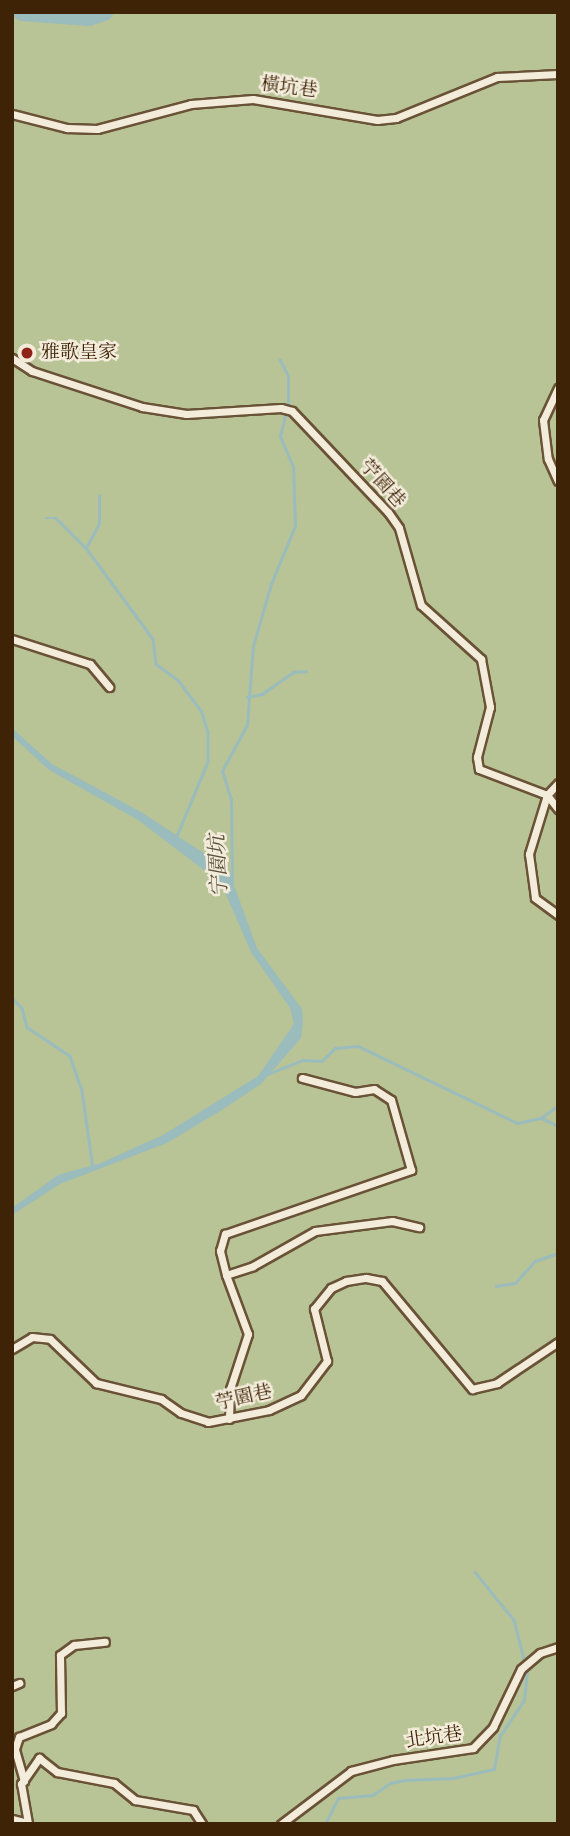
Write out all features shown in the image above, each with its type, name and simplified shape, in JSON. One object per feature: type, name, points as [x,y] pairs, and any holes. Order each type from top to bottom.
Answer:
[{"type":"street","name":"橫坑巷","points":[[12,114],[67,128],[97,129],[191,104],[253,99],[377,120],[396,118],[497,77],[558,74]]},
{"type":"street","name":"苧園巷","points":[[12,358],[32,371],[142,407],[186,414],[281,408],[292,411],[388,512],[399,528],[421,605],[481,659],[490,707],[477,757],[480,769],[547,795]]},
{"type":"street","points":[[558,388],[543,420],[548,459],[558,481]]},
{"type":"street","points":[[12,639],[90,664],[109,687]]},
{"type":"street","points":[[558,783],[547,795],[528,854],[535,898],[558,915]]},
{"type":"street","points":[[547,795],[558,808]]},
{"type":"street","points":[[229,1419],[230,1389],[248,1334],[220,1251],[225,1234],[411,1170],[391,1100],[373,1089],[355,1092],[302,1078]]},
{"type":"street","points":[[226,1275],[253,1266],[315,1231],[392,1221],[418,1227]]},
{"type":"street","name":"苧園巷","points":[[12,1349],[32,1337],[50,1339],[96,1383],[161,1399],[192,1419],[208,1422],[288,1404],[313,1382],[327,1360],[314,1309],[331,1288],[346,1282],[366,1278],[382,1281],[472,1389],[497,1383],[558,1342]]},
{"type":"street","points":[[12,1819],[28,1823],[24,1781],[15,1749],[19,1737],[51,1724],[61,1713],[60,1655],[74,1645],[105,1642]]},
{"type":"street","name":"北坑巷","points":[[281,1824],[351,1771],[393,1760],[473,1748],[493,1727],[521,1669],[540,1653],[558,1647]]},
{"type":"street","points":[[24,1781],[39,1758],[57,1772],[114,1783],[135,1800],[193,1810],[202,1824]]},
{"type":"green space","points":[[12,12],[558,12],[558,1824],[12,1824]]},
{"type":"water","points":[[12,728],[52,764],[141,812],[228,869],[257,948],[302,1009],[303,1022],[301,1038],[261,1084],[225,1108],[167,1143],[60,1184],[12,1215],[12,1208],[58,1175],[101,1163],[163,1135],[258,1076],[294,1024],[290,1008],[251,952],[221,883],[138,820],[49,770],[12,736]]},
{"type":"waterway","points":[[22,12],[89,17],[104,12]]},
{"type":"waterway","name":"宁園坑","points":[[232,884],[231,800],[222,771],[247,725],[253,646],[271,584],[295,526],[293,467],[280,436],[288,404],[288,376],[280,360]]},
{"type":"waterway","points":[[86,548],[99,524],[99,496]]},
{"type":"waterway","points":[[46,518],[56,518],[86,548],[153,639],[156,664],[178,680],[201,710],[208,732],[208,762],[177,836]]},
{"type":"waterway","points":[[247,697],[262,694],[294,672],[306,671]]},
{"type":"waterway","points":[[12,998],[22,1008],[27,1027],[70,1056],[82,1091],[93,1168]]},
{"type":"waterway","points":[[268,1074],[303,1060],[322,1061],[335,1048],[358,1046],[517,1123],[541,1118],[558,1126]]},
{"type":"waterway","points":[[541,1118],[558,1105]]},
{"type":"waterway","points":[[496,1286],[515,1283],[535,1261],[558,1253]]},
{"type":"waterway","points":[[475,1572],[514,1620],[524,1659]]},
{"type":"waterway","points":[[325,1824],[338,1798],[373,1795],[390,1783],[405,1780],[453,1778],[494,1769],[500,1736],[524,1700],[527,1673]]},
{"type":"place","name":"雅歌皇家","points":[[27,353]]}]
